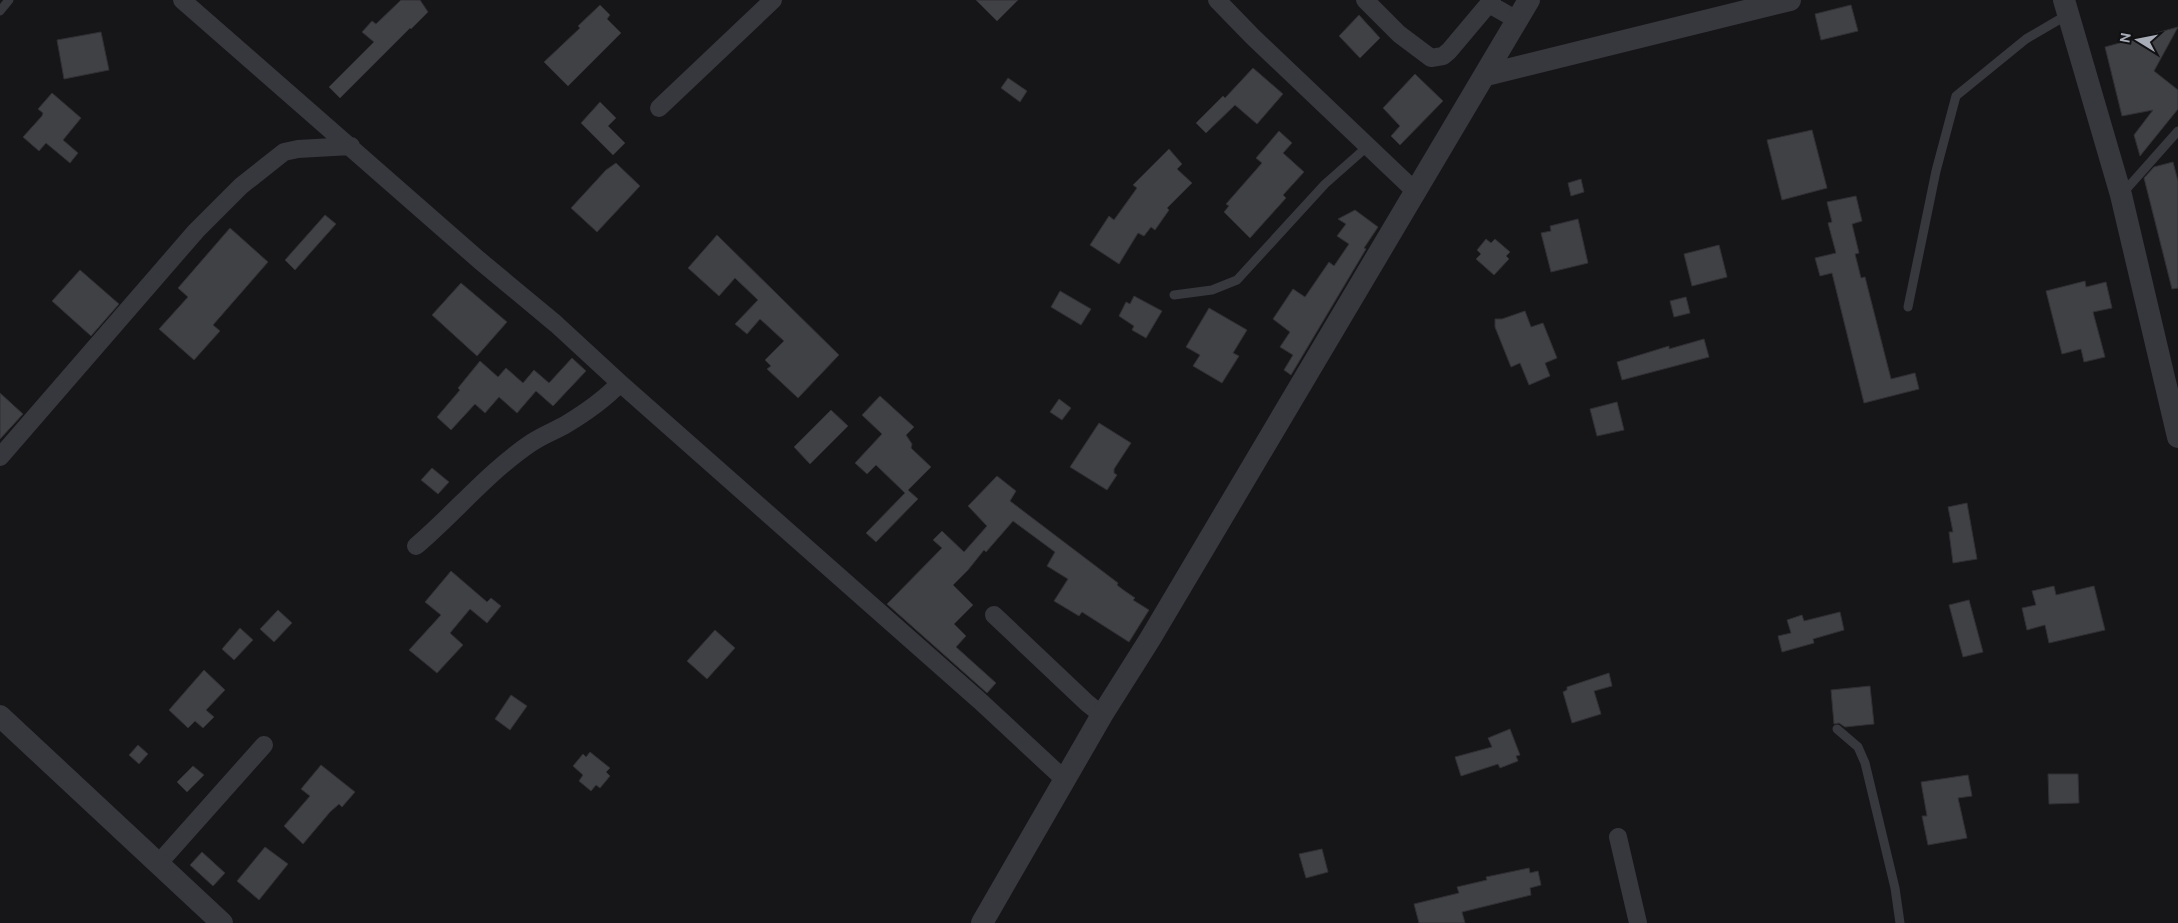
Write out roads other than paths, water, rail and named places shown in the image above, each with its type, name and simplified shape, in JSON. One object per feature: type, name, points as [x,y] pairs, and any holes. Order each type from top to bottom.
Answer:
[{"type":"street","points":[[659,108],[773,0]]},
{"type":"street","points":[[1218,0],[1254,37],[1416,192]]},
{"type":"street","points":[[1365,0],[1399,34],[1431,58],[1443,56],[1449,51],[1491,2],[1517,20]]},
{"type":"street","points":[[982,923],[1102,715],[1155,631],[1529,0]]},
{"type":"street","points":[[1486,75],[1790,0]]},
{"type":"street","points":[[190,2],[479,260],[556,324],[620,383],[980,701],[1065,780]]},
{"type":"street","points":[[2066,7],[2121,195],[2178,437]]},
{"type":"street","points":[[0,457],[196,231],[241,186],[284,152],[298,149],[351,146]]},
{"type":"street","points":[[416,546],[463,500],[508,461],[532,442],[565,425],[607,397],[620,383]]},
{"type":"street","points":[[994,615],[1086,703],[1102,715]]},
{"type":"street","points":[[0,716],[222,923]]},
{"type":"street","points":[[158,864],[264,745]]},
{"type":"street","points":[[1618,837],[1638,923]]},
{"type":"lane","points":[[0,11],[10,0]]},
{"type":"lane","points":[[1908,307],[1936,171],[1956,96],[2066,7]]},
{"type":"lane","points":[[2121,195],[2178,130]]},
{"type":"lane","points":[[1174,295],[1212,290],[1237,280],[1325,184],[1368,146]]},
{"type":"lane","points":[[1836,729],[1858,747],[1865,763],[1894,888],[1900,923]]}]
